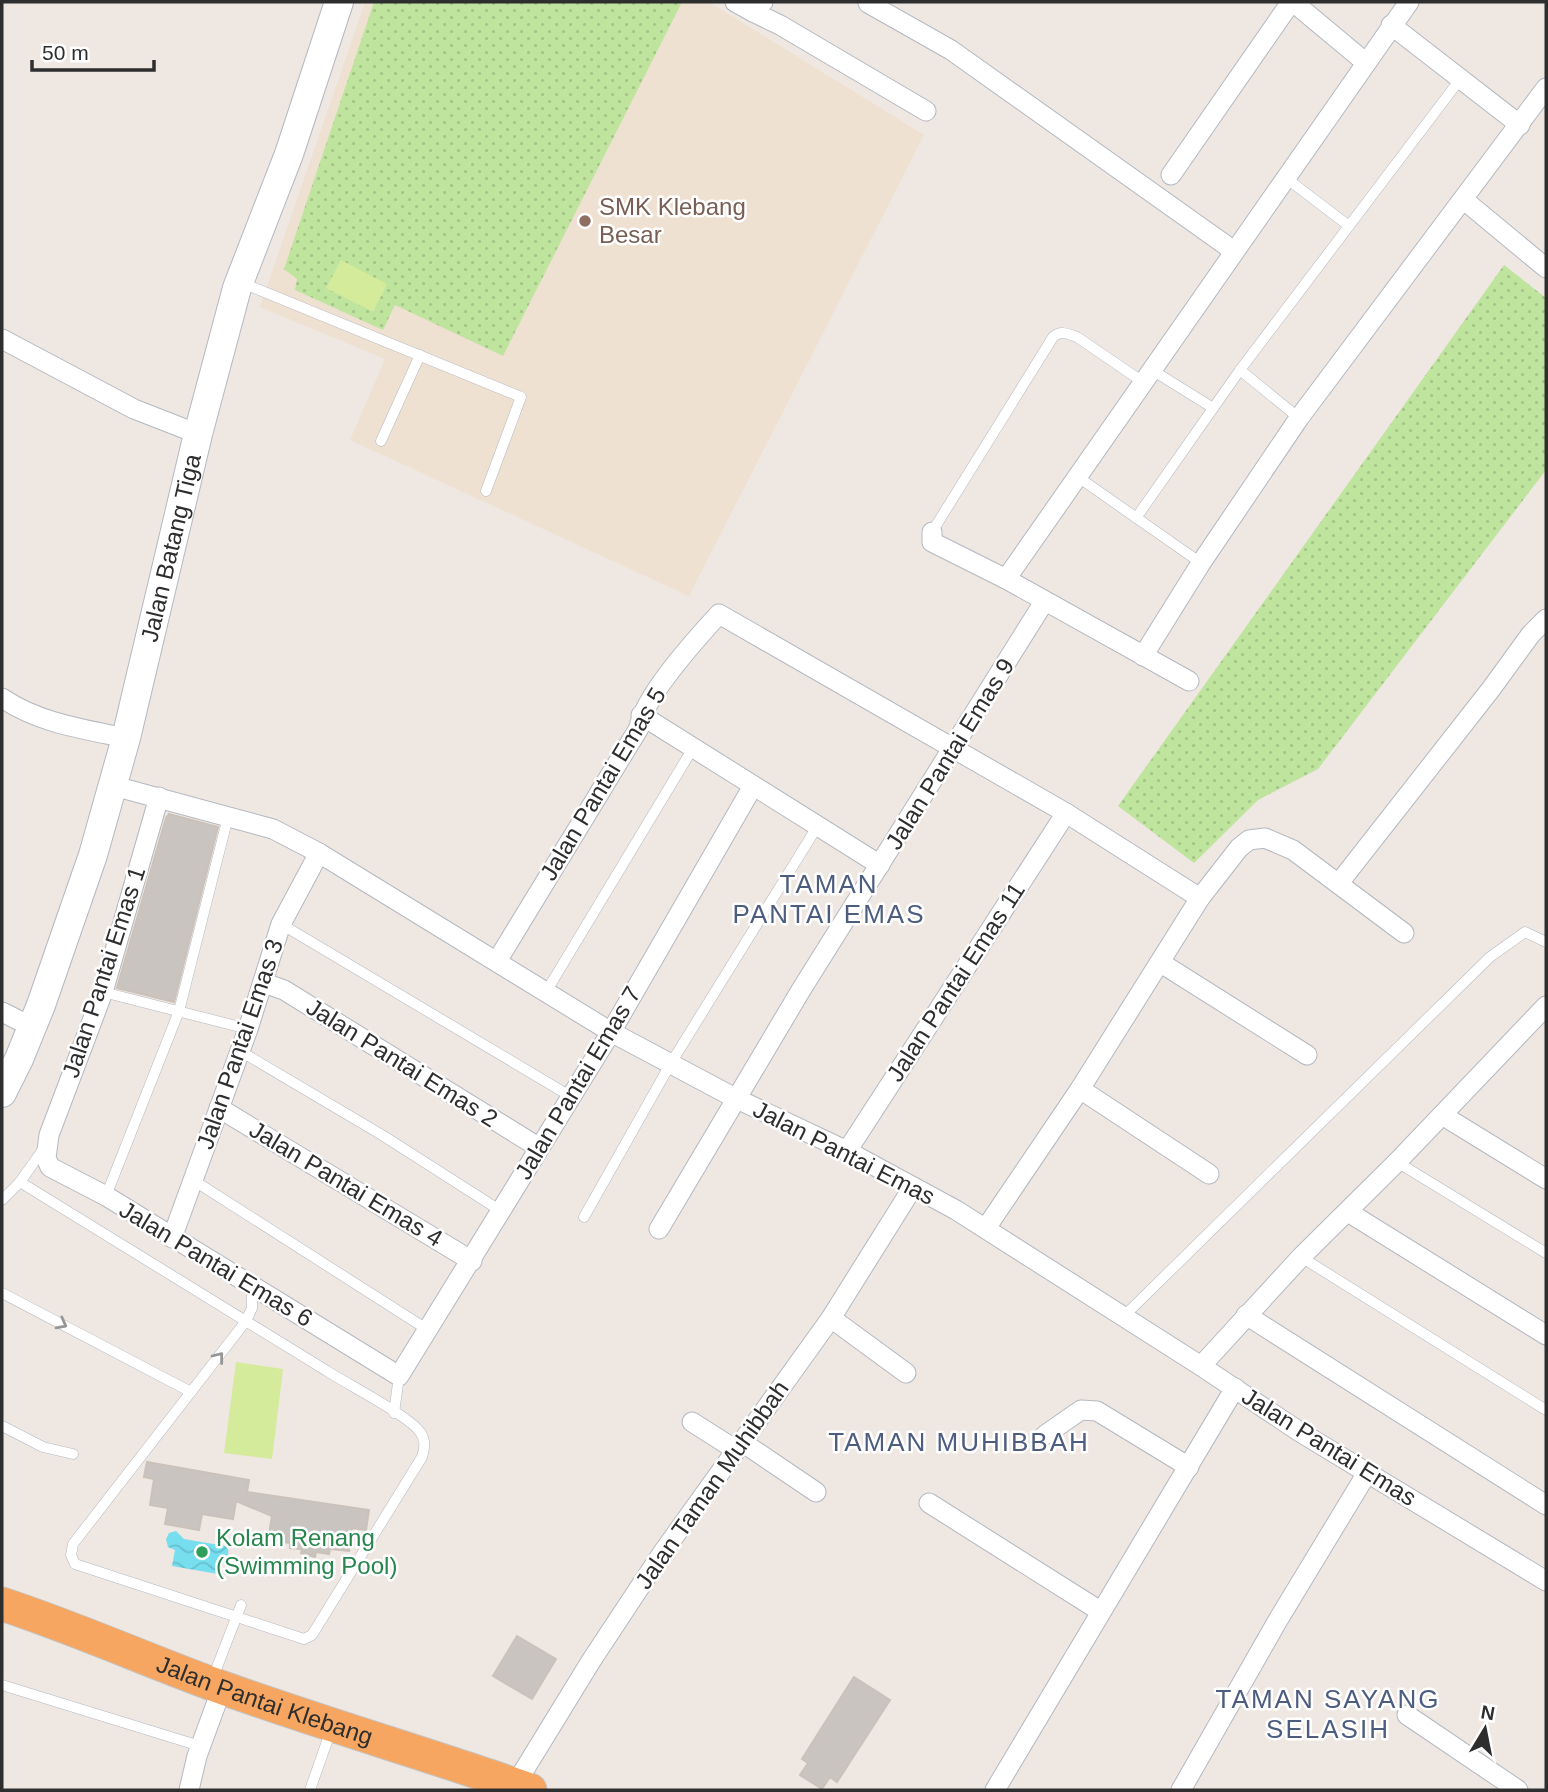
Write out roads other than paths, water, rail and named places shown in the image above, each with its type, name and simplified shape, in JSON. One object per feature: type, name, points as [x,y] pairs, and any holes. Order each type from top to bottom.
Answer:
[{"type":"highway","name":"Jalan Pantai Klebang","points":[[2,1604],[62,1624],[216,1685],[522,1788]]},
{"type":"main road","name":"Jalan Batang Tiga","points":[[2,1091],[32,1027],[68,928],[114,786],[198,434],[239,282],[289,155],[339,2]]},
{"type":"street","points":[[735,2],[758,7],[780,25],[926,111]]},
{"type":"street","points":[[868,2],[951,50],[1234,251]]},
{"type":"street","points":[[1171,175],[1292,2],[1366,62]]},
{"type":"street","points":[[1006,579],[1409,2]]},
{"type":"street","points":[[1391,25],[1520,125]]},
{"type":"street","points":[[1143,656],[1201,563],[1299,418],[1546,88]]},
{"type":"street","points":[[1464,200],[1546,268]]},
{"type":"street","points":[[2,339],[134,409],[198,434]]},
{"type":"street","points":[[932,532],[932,542],[1006,579],[1189,681]]},
{"type":"street","name":"Jalan Pantai Emas 9","points":[[659,1229],[735,1098],[1044,602]]},
{"type":"street","name":"Jalan Pantai Emas 5","points":[[497,961],[639,728],[641,715],[686,650],[719,614],[952,748]]},
{"type":"street","points":[[1339,883],[1531,634],[1546,619]]},
{"type":"street","points":[[2,698],[38,717],[126,738]]},
{"type":"street","points":[[641,715],[880,865]]},
{"type":"street","points":[[952,748],[1066,813],[1200,898]]},
{"type":"street","name":"Jalan Pantai Emas","points":[[114,786],[273,829],[318,853],[611,1032],[735,1098],[847,1151],[986,1228],[1300,1432],[1546,1581]]},
{"type":"street","name":"Jalan Pantai Emas 7","points":[[399,1376],[611,1032],[753,786]]},
{"type":"street","name":"Jalan Pantai Emas 1","points":[[47,1145],[103,992],[159,797]]},
{"type":"street","name":"Jalan Pantai Emas 11","points":[[847,1151],[1066,813]]},
{"type":"street","points":[[986,1228],[1080,1089],[1200,898],[1239,848],[1249,840],[1265,838],[1293,850],[1404,933]]},
{"type":"street","name":"Jalan Pantai Emas 3","points":[[172,1238],[264,983],[281,924],[318,853]]},
{"type":"street","points":[[1161,963],[1307,1055]]},
{"type":"street","name":"Jalan Pantai Emas 2","points":[[264,983],[296,997],[538,1147]]},
{"type":"street","points":[[1201,1366],[1301,1257],[1545,1010]]},
{"type":"street","points":[[2,1012],[32,1027]]},
{"type":"street","points":[[1080,1089],[1209,1174]]},
{"type":"street","name":"Jalan Pantai Emas 4","points":[[219,1108],[472,1261]]},
{"type":"street","points":[[1442,1115],[1546,1179]]},
{"type":"street","name":"Jalan Pantai Emas 6","points":[[47,1145],[46,1158],[50,1167],[106,1196],[399,1376]]},
{"type":"street","name":"Jalan Taman Muhibbah","points":[[522,1788],[635,1596],[831,1318],[913,1187]]},
{"type":"street","points":[[1348,1212],[1546,1335]]},
{"type":"street","points":[[1246,1315],[1546,1505]]},
{"type":"street","points":[[831,1318],[906,1373]]},
{"type":"street","points":[[995,1790],[1236,1388]]},
{"type":"street","points":[[1045,1436],[1081,1410],[1097,1410],[1189,1467]]},
{"type":"street","points":[[692,1422],[739,1446],[816,1493]]},
{"type":"street","points":[[1181,1790],[1278,1620],[1367,1473]]},
{"type":"street","points":[[929,1503],[1100,1611]]},
{"type":"street","points":[[190,1790],[216,1685]]},
{"type":"street","points":[[1407,1715],[1518,1790]]},
{"type":"lane","points":[[1136,517],[1240,370],[1461,78]]},
{"type":"lane","points":[[1286,177],[1349,226]]},
{"type":"lane","points":[[239,282],[521,397],[486,491]]},
{"type":"lane","points":[[932,532],[1057,333],[1077,337],[1147,376],[1213,408]]},
{"type":"lane","points":[[381,441],[420,355]]},
{"type":"lane","points":[[1240,370],[1299,418]]},
{"type":"lane","points":[[1078,477],[1201,563]]},
{"type":"lane","points":[[546,992],[693,748]]},
{"type":"lane","points":[[106,1196],[179,1011],[228,817]]},
{"type":"lane","points":[[584,1217],[671,1063],[817,827]]},
{"type":"lane","points":[[281,924],[570,1096]]},
{"type":"lane","points":[[1123,1317],[1490,957],[1525,932],[1546,943]]},
{"type":"lane","points":[[103,992],[248,1029]]},
{"type":"lane","points":[[240,1051],[382,1135],[501,1211]]},
{"type":"lane","points":[[2,1200],[20,1182],[47,1145]]},
{"type":"lane","points":[[1397,1162],[1546,1253]]},
{"type":"lane","points":[[193,1180],[428,1330]]},
{"type":"lane","points":[[20,1182],[247,1321],[420,1431],[425,1448],[422,1457],[312,1635],[304,1639],[75,1564],[71,1555],[73,1544],[247,1321],[252,1308],[252,1287]]},
{"type":"lane","points":[[1301,1257],[1546,1410]]},
{"type":"lane","points":[[2,1293],[191,1392]]},
{"type":"lane","points":[[394,1413],[399,1376]]},
{"type":"lane","points":[[2,1426],[43,1447],[73,1454]]},
{"type":"lane","points":[[216,1685],[242,1605]]},
{"type":"lane","points":[[2,1685],[199,1751]]},
{"type":"lane","points":[[310,1790],[332,1726]]},
{"type":"water","name":"Kolam Renang (Swimming Pool)","points":[[176,1531],[184,1539],[225,1546],[228,1549],[228,1556],[218,1574],[172,1566],[175,1550],[168,1547],[166,1539],[169,1533]]},
{"type":"place","name":"SMK Klebang Besar","points":[[585,221]]},
{"type":"place","name":"Kolam Renang (Swimming Pool)","points":[[202,1552]]},
{"type":"district","name":"TAMAN PANTAI EMAS","points":[[829,899]]},
{"type":"district","name":"TAMAN MUHIBBAH","points":[[959,1442]]},
{"type":"district","name":"TAMAN SAYANG SELASIH","points":[[1328,1714]]}]
